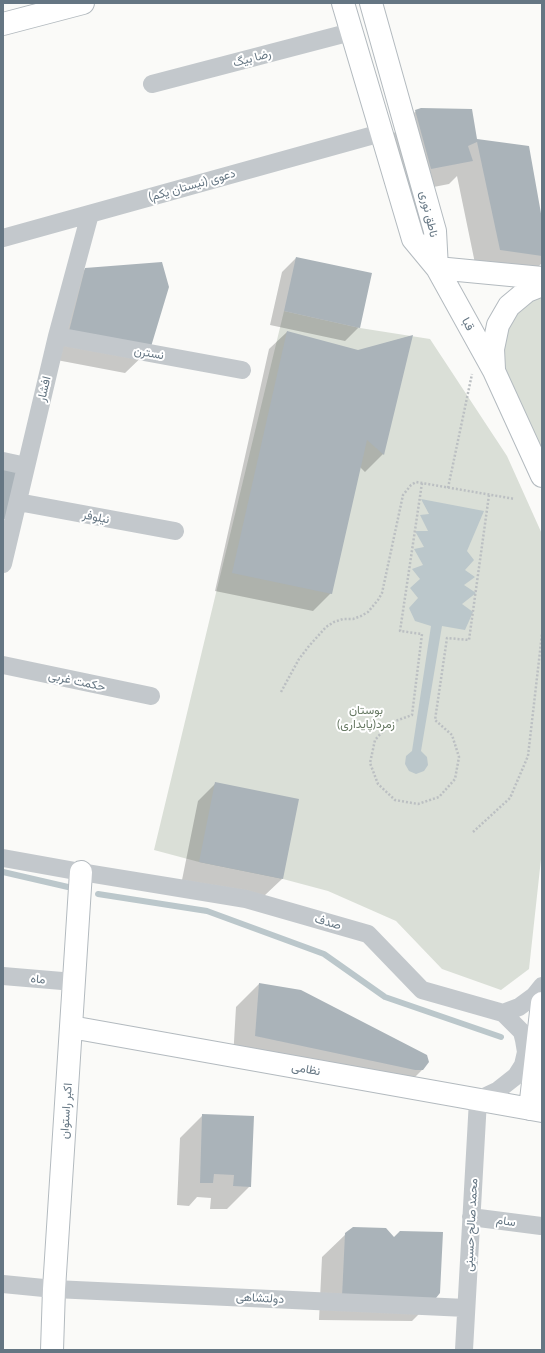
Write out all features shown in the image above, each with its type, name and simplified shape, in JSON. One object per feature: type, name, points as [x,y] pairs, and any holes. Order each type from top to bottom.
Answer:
[{"type":"street","points":[[3,24],[83,3]]},
{"type":"street","name":"ناطق نوری","points":[[343,3],[380,133],[413,239],[437,268]]},
{"type":"street","name":"ناطق نوری","points":[[371,3],[435,231],[437,268]]},
{"type":"street","name":"رضا بیگ","points":[[152,84],[351,32]]},
{"type":"street","name":"دعوی (نیستان یکم)","points":[[3,238],[380,133]]},
{"type":"street","name":"افشار","points":[[3,564],[57,336],[90,214]]},
{"type":"street","points":[[437,268],[542,278]]},
{"type":"street","name":"قبا","points":[[437,268],[494,371],[541,472]]},
{"type":"street","points":[[494,371],[493,349],[498,326],[509,306],[527,291],[542,285]]},
{"type":"street","name":"نسترن","points":[[57,336],[242,370]]},
{"type":"street","points":[[3,461],[26,466]]},
{"type":"street","name":"نیلوفر","points":[[18,502],[175,531]]},
{"type":"street","name":"حکمت غربی","points":[[3,665],[152,696]]},
{"type":"street","name":"صدف","points":[[3,858],[246,899],[368,934],[422,990],[503,1013]]},
{"type":"street","name":"اکبر راستوان","points":[[52,1350],[54,1289],[81,872]]},
{"type":"street","name":"ماه","points":[[3,976],[74,982]]},
{"type":"street","points":[[478,1100],[497,1091],[507,1084],[516,1076],[523,1065],[526,1052],[522,1032],[503,1013],[518,1007],[534,996],[542,986]]},
{"type":"street","points":[[536,1110],[542,1003]]},
{"type":"street","name":"نظامی","points":[[71,1027],[536,1110]]},
{"type":"street","name":"محمد صالح حسینی","points":[[464,1350],[478,1100]]},
{"type":"street","name":"سام","points":[[472,1217],[541,1226]]},
{"type":"street","name":"دولتشاهی","points":[[3,1284],[54,1289],[466,1308]]},
{"type":"path","points":[[448,488],[472,373]]},
{"type":"path","points":[[281,692],[299,659],[326,627],[343,619],[353,619],[361,616],[368,612],[378,600],[382,593],[403,495],[411,485],[416,482],[515,499]]},
{"type":"path","points":[[422,483],[400,631],[422,634],[412,715],[390,723],[375,740],[370,763],[378,784],[395,800],[418,804],[439,797],[455,779],[459,757],[452,735],[435,720],[447,638],[469,640],[489,495]]},
{"type":"path","points":[[474,832],[510,798],[528,756],[542,634]]},
{"type":"green space","points":[[542,294],[542,460],[501,373],[502,349],[511,315]]},
{"type":"green space","name":"بوستان زمرد(پایداری)","points":[[284,311],[360,328],[430,339],[507,456],[542,534],[542,850],[529,969],[501,990],[442,969],[396,921],[328,891],[283,879],[199,862],[154,850]]},
{"type":"shaded area","points":[[421,499],[484,511],[467,551],[474,560],[465,570],[475,577],[464,585],[476,593],[462,604],[473,612],[465,630],[442,626],[421,751],[427,757],[428,765],[424,771],[416,774],[409,771],[405,764],[406,756],[412,751],[431,626],[415,621],[409,608],[418,598],[410,588],[420,579],[412,569],[423,565],[414,549],[424,547],[415,531],[428,531],[420,515],[429,514]]},
{"type":"building","points":[[421,108],[472,109],[477,139],[529,146],[542,219],[542,256],[500,250],[477,142],[468,146],[473,161],[431,169],[415,110]]},
{"type":"building","points":[[296,257],[372,273],[360,328],[284,311]]},
{"type":"building","points":[[162,262],[169,287],[150,350],[68,335],[85,268]]},
{"type":"building","points":[[287,331],[358,350],[413,335],[384,455],[367,440],[332,594],[232,573]]},
{"type":"building","points":[[3,466],[19,470],[8,520],[3,519]]},
{"type":"building","points":[[215,782],[299,799],[283,879],[199,862]]},
{"type":"building","points":[[259,983],[301,990],[427,1055],[429,1062],[423,1070],[415,1070],[255,1036]]},
{"type":"building","points":[[202,1114],[254,1116],[251,1187],[233,1186],[234,1175],[214,1174],[213,1183],[200,1183]]},
{"type":"building","points":[[353,1227],[386,1228],[394,1237],[400,1231],[443,1232],[440,1293],[436,1298],[342,1297],[345,1233]]},
{"type":"waterway","points":[[3,872],[68,887]]},
{"type":"waterway","points":[[98,894],[207,911],[324,954],[385,997],[501,1037]]}]
